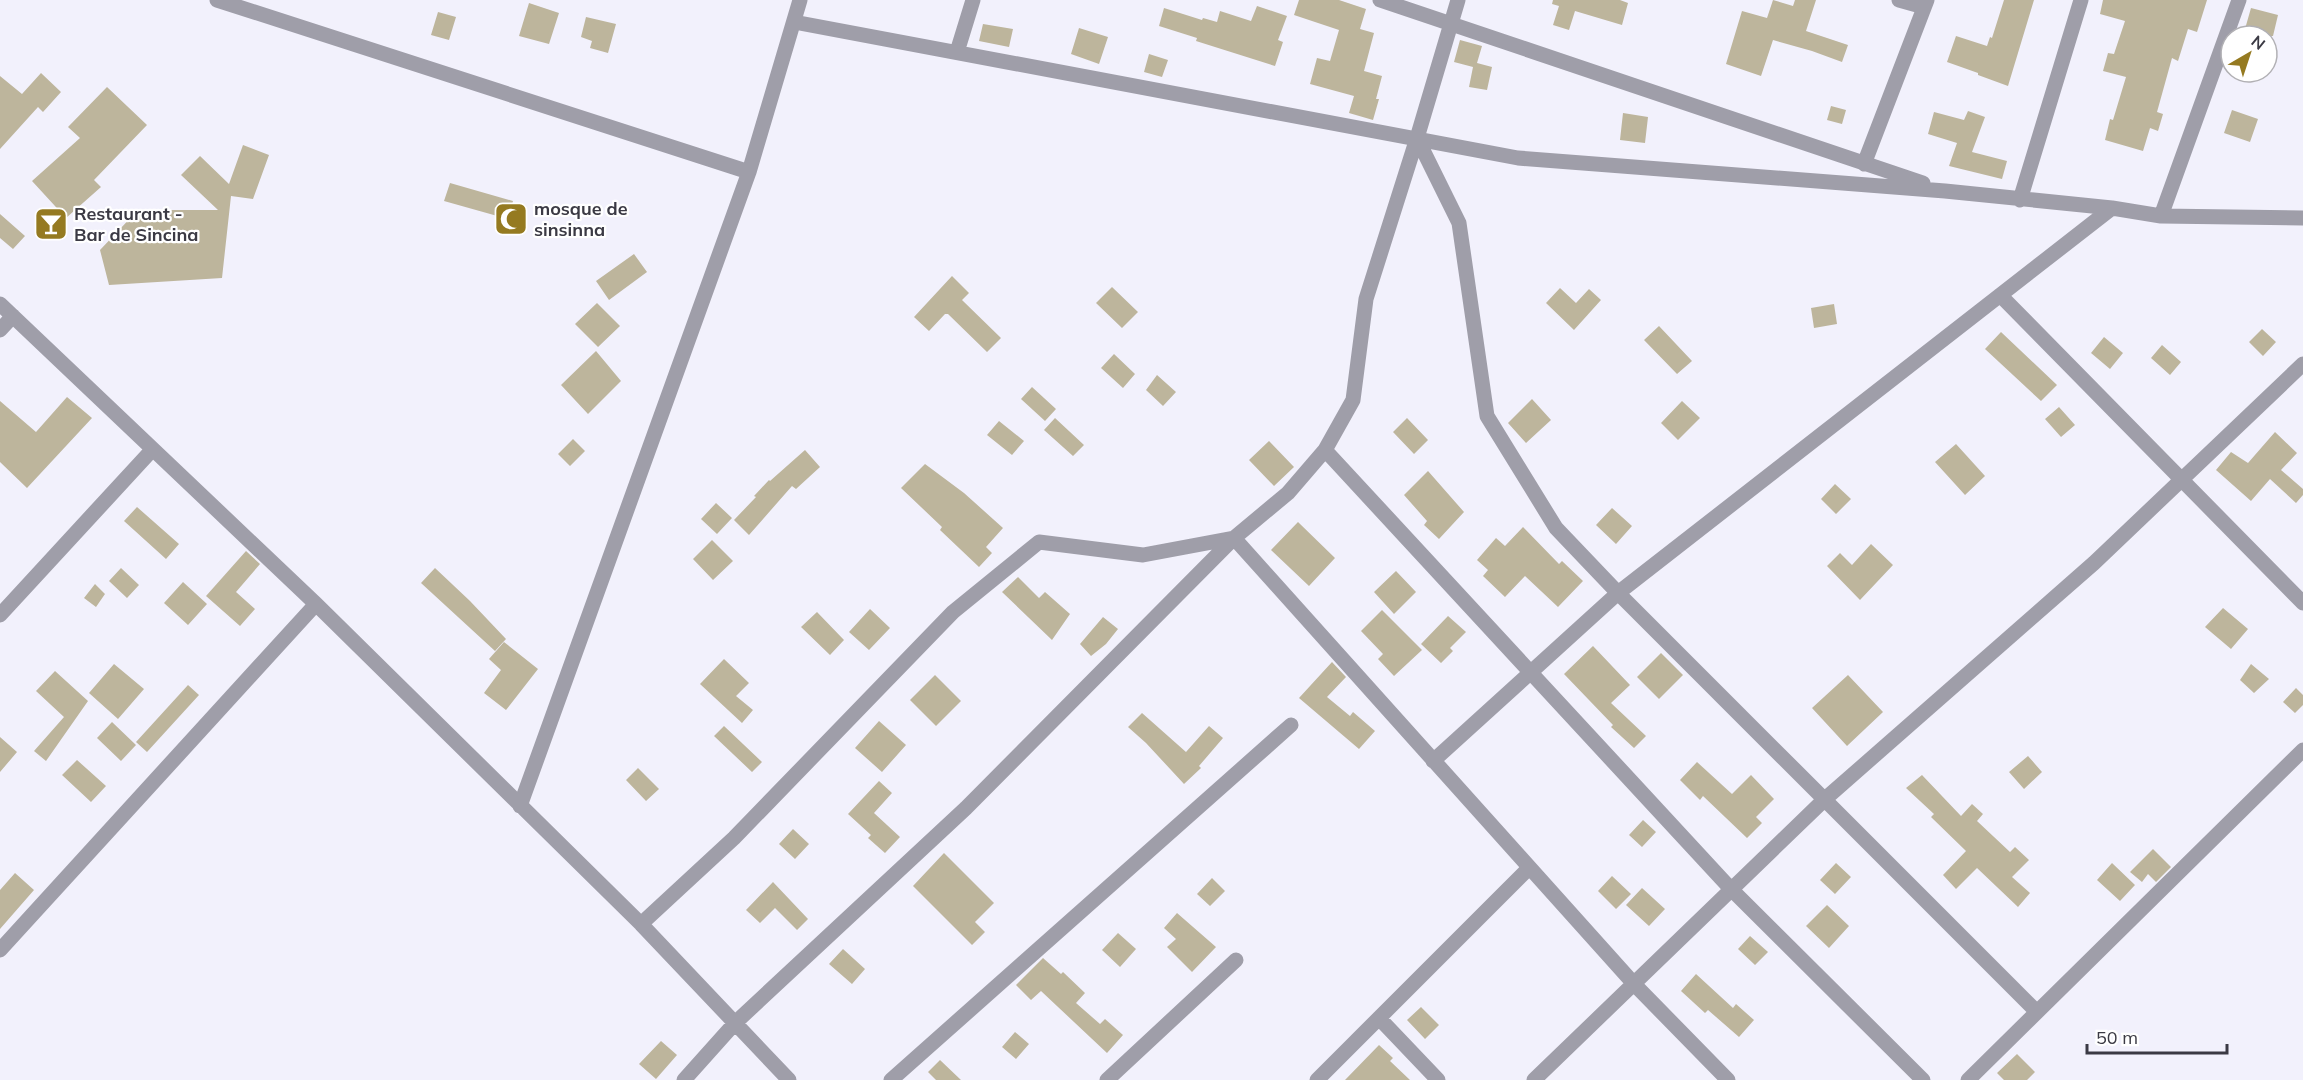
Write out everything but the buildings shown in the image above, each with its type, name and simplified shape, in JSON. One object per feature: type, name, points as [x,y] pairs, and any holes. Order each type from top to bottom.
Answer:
[{"type":"street","points":[[217,0],[749,172]]},
{"type":"street","points":[[520,806],[749,172],[800,0]]},
{"type":"street","points":[[957,52],[973,0]]},
{"type":"street","points":[[1380,0],[1945,191]]},
{"type":"street","points":[[684,1080],[735,1023],[966,808],[1234,538],[1288,494],[1325,450],[1353,400],[1366,299],[1458,0]]},
{"type":"street","points":[[1864,164],[1925,4],[1899,0]]},
{"type":"street","points":[[2020,200],[2081,0]]},
{"type":"street","points":[[2161,216],[2238,0]]},
{"type":"street","points":[[794,22],[1518,158],[1945,191],[2112,208],[2161,216],[2303,218]]},
{"type":"street","points":[[1417,138],[1459,223],[1487,417],[1556,528],[1618,593],[2037,1012]]},
{"type":"street","points":[[1433,760],[1618,593],[2112,208]]},
{"type":"street","points":[[2000,295],[2303,603]]},
{"type":"street","points":[[0,304],[316,604],[641,924],[789,1080]]},
{"type":"street","points":[[0,330],[13,316]]},
{"type":"street","points":[[1534,1080],[1635,985],[1730,888],[1825,799],[2085,571],[2303,364]]},
{"type":"street","points":[[0,615],[152,450]]},
{"type":"street","points":[[1325,450],[1730,888],[1923,1080]]},
{"type":"street","points":[[1234,538],[1635,985],[1728,1080]]},
{"type":"street","points":[[641,924],[734,838],[953,612],[1039,542],[1143,555],[1234,538]]},
{"type":"street","points":[[0,950],[316,604]]},
{"type":"street","points":[[891,1080],[1291,725]]},
{"type":"street","points":[[1968,1080],[2303,750]]},
{"type":"street","points":[[1317,1080],[1529,868]]},
{"type":"street","points":[[1107,1080],[1236,960]]},
{"type":"street","points":[[1379,1018],[1438,1080]]},
{"type":"place","name":"mosque de sinsinna","points":[[511,219]]},
{"type":"place","name":"Restaurant - Bar de Sincina","points":[[51,224]]}]
